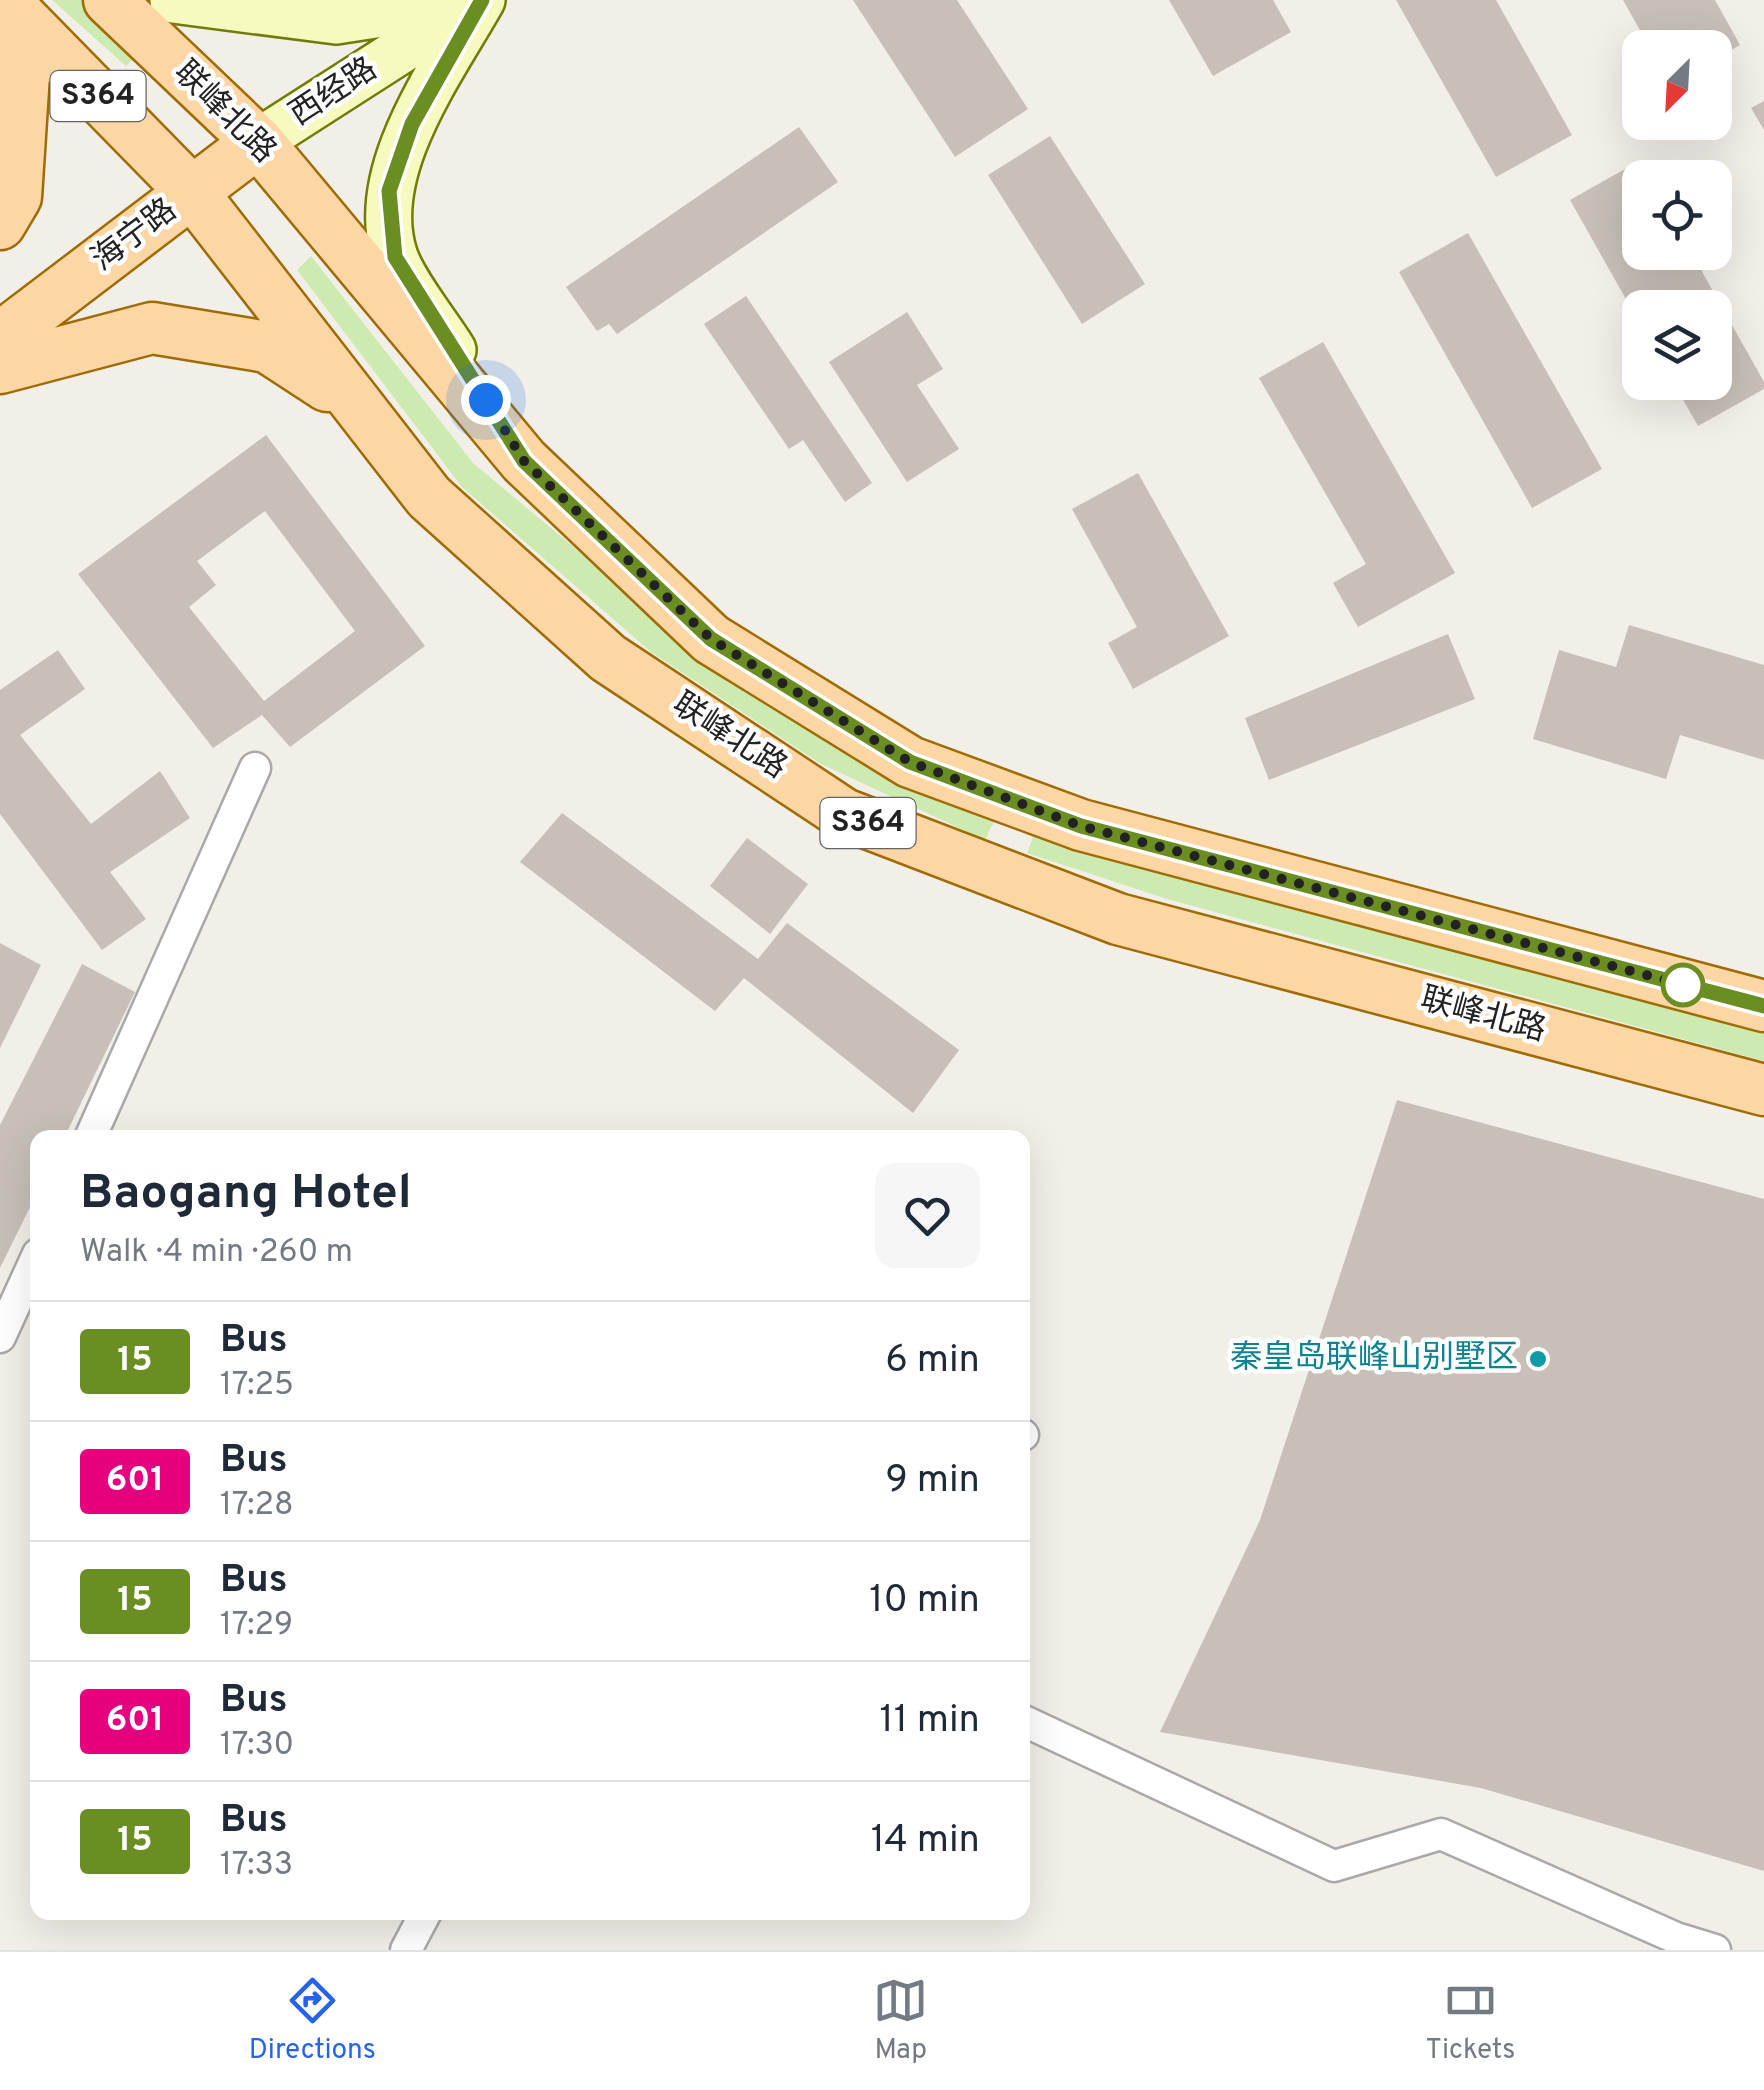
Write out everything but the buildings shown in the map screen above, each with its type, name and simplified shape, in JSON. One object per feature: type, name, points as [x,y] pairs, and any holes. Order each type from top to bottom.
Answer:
[{"type":"main road","name":"联峰北路","points":[[4,0],[192,192],[429,497],[608,658],[844,814],[1118,919],[1764,1090]]},
{"type":"main road","name":"联峰北路","points":[[109,0],[258,142],[524,461],[711,639],[910,762],[1081,826],[1764,1006]]},
{"type":"main road","points":[[173,0],[336,21],[472,0]]},
{"type":"main road","name":"西经路","points":[[192,192],[258,142],[481,0]]},
{"type":"main road","points":[[481,0],[406,140],[389,191],[395,257],[524,461]]},
{"type":"main road","points":[[0,31],[24,74],[16,197],[0,224]]},
{"type":"main road","name":"海宁路","points":[[0,294],[192,192]]},
{"type":"main road","name":"海宁路","points":[[0,338],[192,192]]},
{"type":"main road","points":[[0,368],[152,328],[268,347],[347,399],[429,497]]},
{"type":"street","points":[[94,1130],[255,768]]},
{"type":"street","points":[[0,1337],[30,1271]]},
{"type":"street","points":[[1030,1724],[1334,1866],[1441,1834],[1676,1938],[1715,1950]]},
{"type":"street","points":[[406,1950],[422,1920]]},
{"type":"green space","points":[[52,0],[82,0],[139,54],[126,66]]},
{"type":"green space","points":[[311,256],[473,463],[673,630],[998,813],[985,840],[821,764],[651,652],[462,487],[297,270]]},
{"type":"green space","points":[[1037,827],[1764,1026],[1764,1061],[1167,899],[1027,853]]},
{"type":"bus line","name":"15","points":[[482,0],[412,124],[389,191],[395,257],[524,461],[711,639],[910,762],[1081,826],[1764,1006]]},
{"type":"place","name":"秦皇岛联峰山别墅区","points":[[1538,1359]]},
{"type":"route","points":[[486,400],[524,461],[711,639],[910,762],[1081,826],[1688,986],[1683,985]]}]
